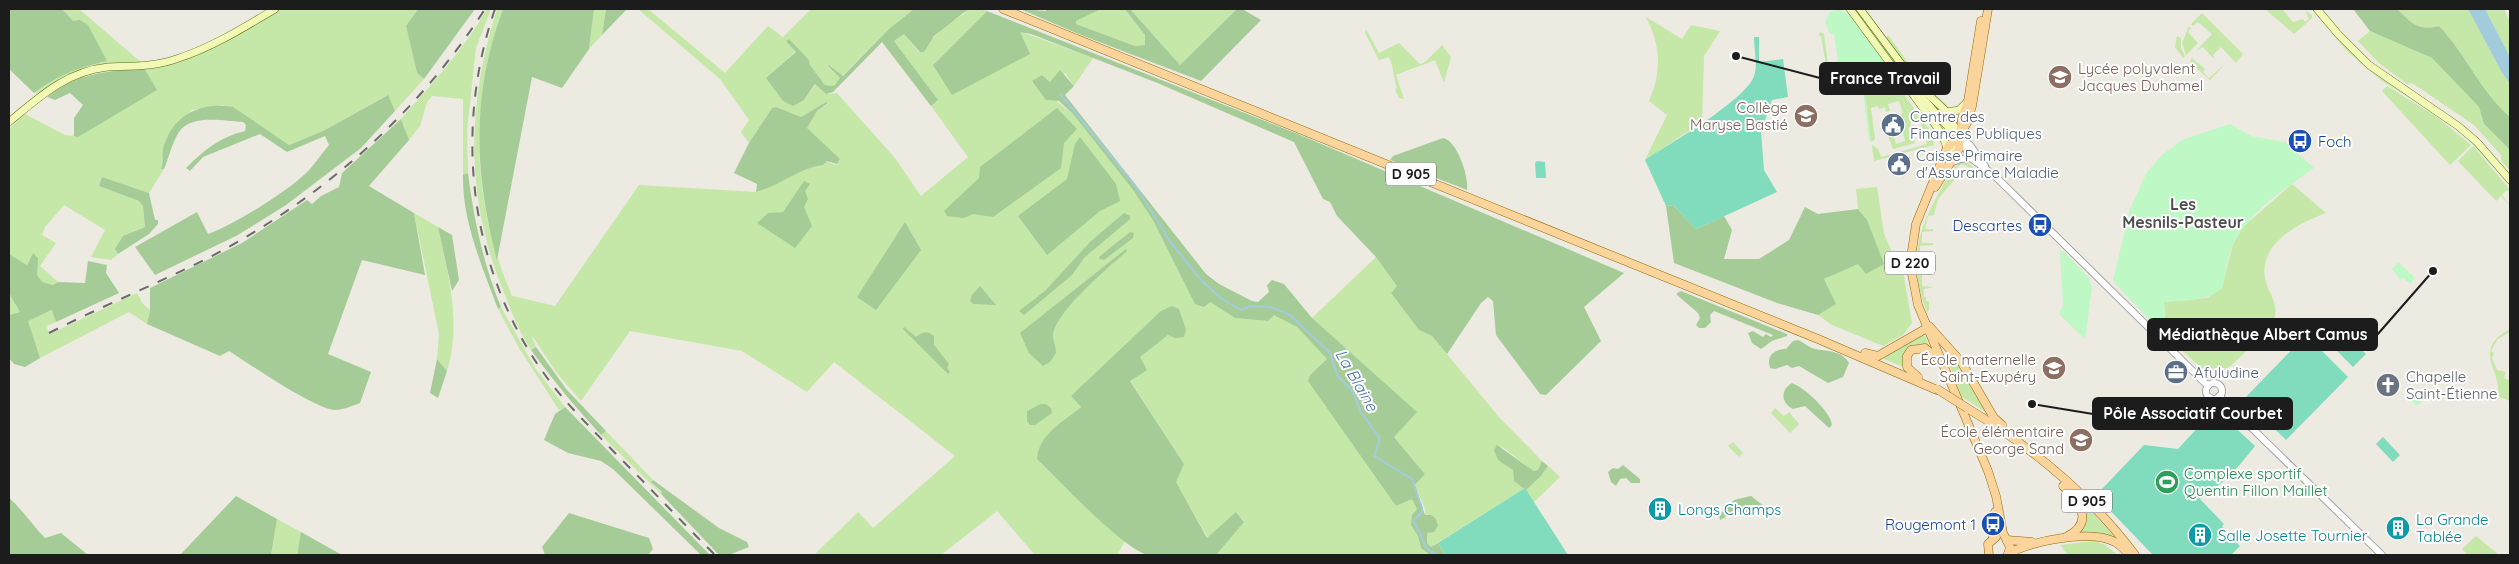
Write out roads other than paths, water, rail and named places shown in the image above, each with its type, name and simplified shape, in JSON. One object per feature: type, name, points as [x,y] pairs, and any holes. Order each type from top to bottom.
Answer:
[{"type":"main road","points":[[9,122],[48,90],[68,78],[106,68],[151,65],[176,59],[227,37],[275,9]]},
{"type":"main road","name":"D 905","points":[[1003,9],[1818,339],[1937,390],[1968,408],[2030,450],[2092,506],[2135,555]]},
{"type":"main road","points":[[1850,9],[1942,134],[1947,148]]},
{"type":"main road","points":[[1860,9],[1914,81],[1947,112],[1959,136],[1959,149],[1925,202]]},
{"type":"main road","points":[[1945,172],[1959,136],[1968,101],[1983,9]]},
{"type":"main road","points":[[1925,202],[1947,148],[1968,123],[1988,9]]},
{"type":"main road","points":[[2317,9],[2338,34],[2369,65],[2465,131],[2510,180]]},
{"type":"main road","points":[[1909,87],[1916,92],[1948,129],[1959,136]]},
{"type":"main road","points":[[1947,112],[1959,110],[1968,101]]},
{"type":"main road","name":"D 220","points":[[1925,202],[1915,230],[1910,257],[1913,285],[1926,325],[1988,471],[2006,539]]},
{"type":"main road","points":[[1926,325],[1962,363],[1994,418],[2030,450],[2038,462],[2077,500],[2082,511],[2082,522],[2077,531],[2062,539]]},
{"type":"main road","name":"D 905","points":[[1818,339],[1824,338],[1876,356],[1908,340],[1926,325]]},
{"type":"main road","points":[[1937,390],[1912,373],[1907,367],[1906,359],[1911,350],[1922,347],[1928,349],[1941,361]]},
{"type":"main road","name":"D 220","points":[[1992,538],[1995,523],[1993,490]]},
{"type":"main road","points":[[1988,554],[1988,544],[1992,538],[1999,536],[2006,539],[2039,542],[2089,536],[2105,538],[2120,546],[2129,555]]},
{"type":"main road","points":[[2006,539],[2010,547],[2008,555]]},
{"type":"main road","points":[[2008,555],[2039,542]]},
{"type":"street","points":[[1959,136],[1971,158],[1989,171],[2208,386]]},
{"type":"street","points":[[1959,136],[1970,145],[1989,171]]},
{"type":"street","points":[[1950,163],[1960,159],[1971,158]]},
{"type":"street","points":[[2214,383],[2219,385],[2222,390],[2220,396],[2215,399],[2208,397],[2206,392],[2208,386],[2214,383]]},
{"type":"street","points":[[2220,396],[2382,555]]},
{"type":"water","points":[[2468,9],[2485,9],[2510,57],[2510,84],[2501,71]]},
{"type":"waterway","name":"La Blaine","points":[[1060,94],[1137,188],[1171,243],[1202,281],[1222,299],[1241,310],[1249,306],[1270,307],[1290,315],[1330,353],[1337,375],[1353,392],[1361,412],[1380,439],[1374,456],[1412,479],[1422,508],[1422,512],[1414,520],[1426,548],[1438,555]]},
{"type":"railway","points":[[49,333],[210,257],[290,209],[328,181],[364,151],[429,84],[458,48],[485,9]]},
{"type":"railway","points":[[495,9],[482,56],[474,105],[472,154],[477,203],[486,251],[502,297],[524,342],[559,393],[591,429],[715,555]]},
{"type":"place","name":"France Travail","points":[[1736,56]]},
{"type":"place","name":"Lycée polyvalent Jacques Duhamel","points":[[2060,77]]},
{"type":"place","name":"Collège Maryse Bastié","points":[[1806,116]]},
{"type":"place","name":"Centre des Finances Publiques","points":[[1893,125]]},
{"type":"place","name":"Foch","points":[[2300,141]]},
{"type":"place","name":"Caisse Primaire d'Assurance Maladie","points":[[1899,164]]},
{"type":"place","name":"Descartes","points":[[2040,225]]},
{"type":"place","name":"Médiathèque Albert Camus","points":[[2433,271]]},
{"type":"place","name":"École maternelle Saint-Exupéry","points":[[2054,368]]},
{"type":"place","name":"Afuludine","points":[[2176,372]]},
{"type":"place","name":"Chapelle Saint-Étienne","points":[[2388,385]]},
{"type":"place","name":"Pôle Associatif Courbet","points":[[2032,404]]},
{"type":"place","name":"École élémentaire George Sand","points":[[2081,440]]},
{"type":"place","name":"Complexe sportif Quentin Fillon Maillet","points":[[2167,482]]},
{"type":"place","name":"Longs Champs","points":[[1660,509]]},
{"type":"place","name":"Rougemont 1","points":[[1993,524]]},
{"type":"place","name":"La Grande Tablée","points":[[2398,528]]},
{"type":"place","name":"Salle Josette Tournier","points":[[2200,535]]},
{"type":"district","name":"Les Mesnils-Pasteur","points":[[2183,213]]}]
